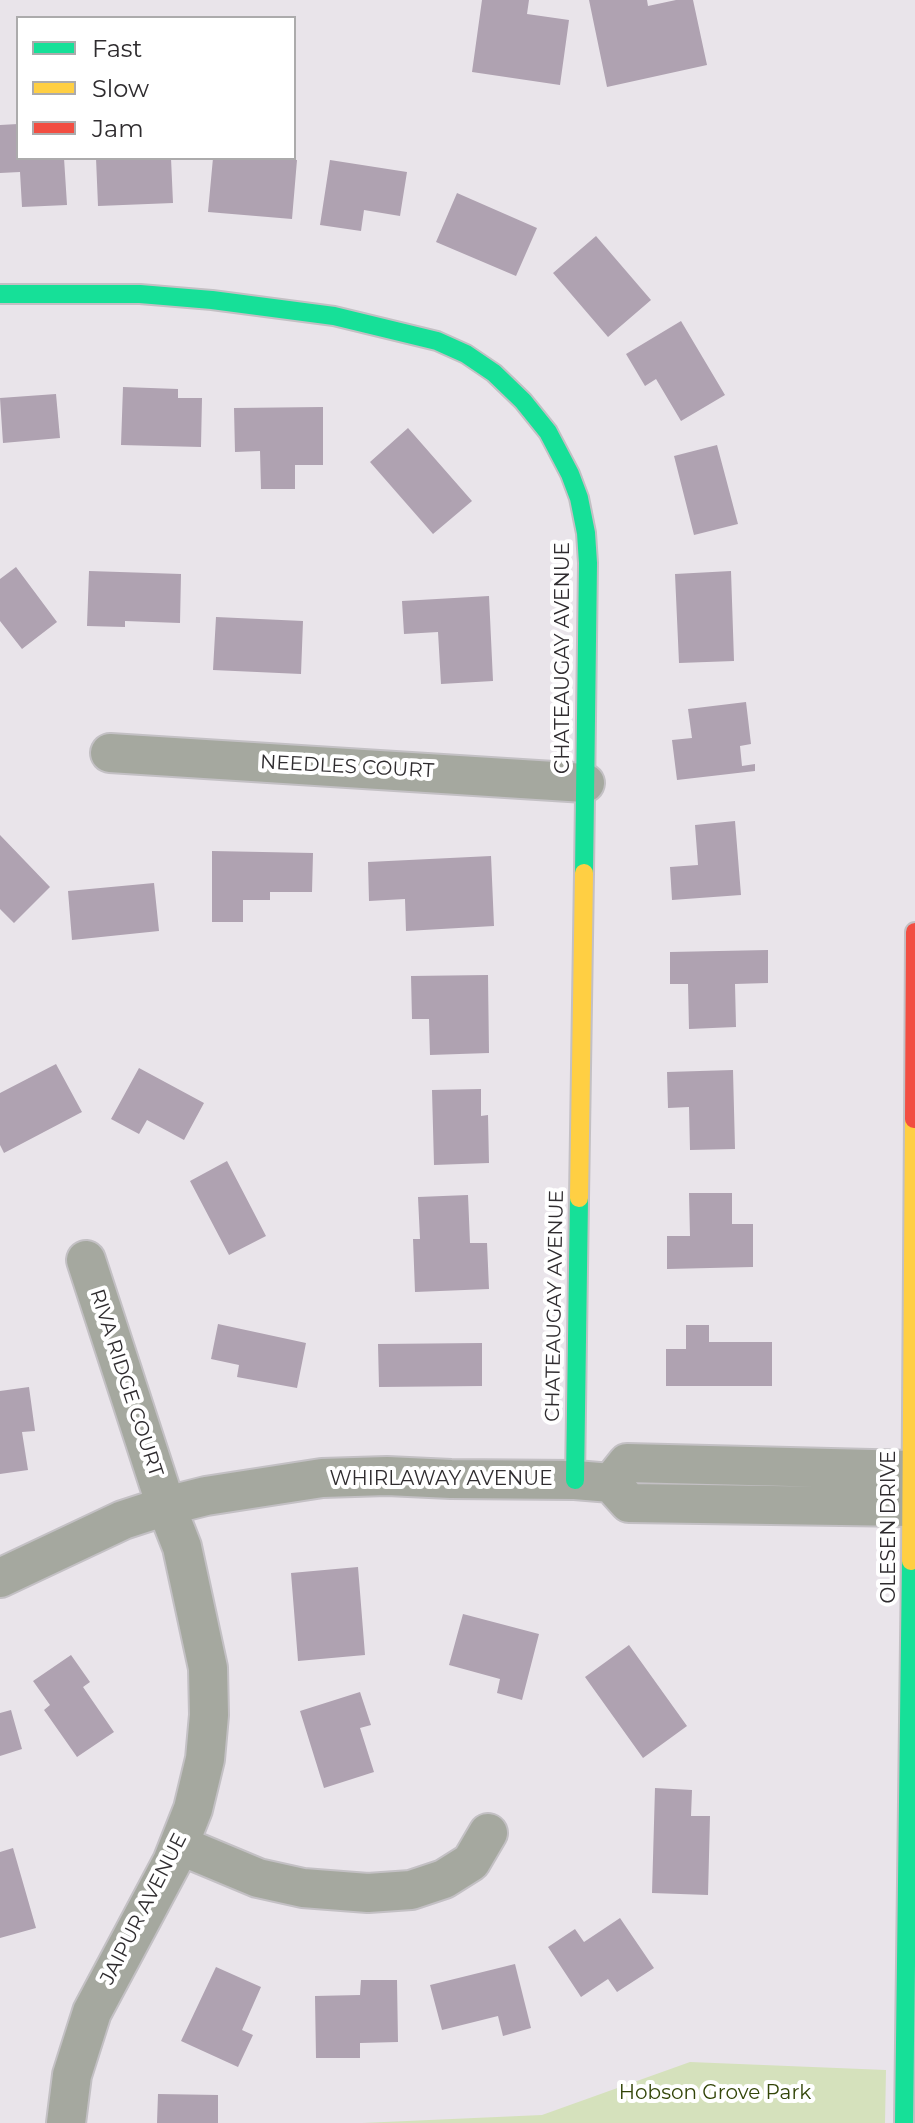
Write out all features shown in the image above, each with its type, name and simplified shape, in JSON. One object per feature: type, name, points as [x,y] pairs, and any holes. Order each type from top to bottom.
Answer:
[{"type":"street","name":"CHATEAUGAY AVENUE","points":[[0,294],[140,294],[212,300],[334,316],[437,341],[466,354],[494,373],[523,401],[548,432],[570,474],[579,498],[588,563],[585,783],[593,1481]]},
{"type":"street","name":"NEEDLES COURT","points":[[110,753],[585,783]]},
{"type":"street","name":"OLESEN DRIVE","points":[[904,2123],[915,932]]},
{"type":"street","name":"RIVA RIDGE COURT","points":[[86,1260],[166,1506]]},
{"type":"street","name":"WHIRLAWAY AVENUE","points":[[0,1578],[123,1520],[206,1496],[322,1478],[387,1476],[593,1481]]},
{"type":"street","points":[[593,1481],[629,1503],[912,1488]]},
{"type":"street","name":"JAIPUR AVENUE","points":[[66,2123],[72,2075],[92,2012],[179,1845],[193,1809],[205,1759],[209,1715],[208,1668],[186,1559],[166,1506]]},
{"type":"street","points":[[179,1845],[258,1878],[303,1888],[368,1893],[411,1890],[444,1879],[471,1862],[488,1833]]},
{"type":"green space","name":"Hobson Grove Park","points":[[690,2062],[886,2070],[885,2123],[362,2123],[542,2115]]},
{"type":"building","points":[[482,0],[529,0],[527,14],[569,20],[560,85],[472,72]]},
{"type":"building","points":[[589,0],[647,0],[648,6],[693,0],[707,65],[607,87]]},
{"type":"building","points":[[16,124],[16,160],[64,160],[67,205],[22,207],[20,172],[0,173],[0,125]]},
{"type":"building","points":[[96,160],[171,160],[173,203],[98,206]]},
{"type":"building","points":[[213,160],[297,160],[292,219],[208,212]]},
{"type":"building","points":[[330,160],[407,172],[400,216],[364,210],[361,231],[320,225]]},
{"type":"building","points":[[457,193],[537,228],[516,276],[436,242]]},
{"type":"building","points":[[596,236],[651,300],[608,337],[553,273]]},
{"type":"building","points":[[681,321],[725,395],[681,421],[656,379],[645,386],[626,354]]},
{"type":"building","points":[[123,387],[178,389],[178,398],[202,398],[201,447],[121,445]]},
{"type":"building","points":[[56,394],[60,438],[3,443],[0,398]]},
{"type":"building","points":[[323,407],[323,465],[295,465],[295,489],[261,489],[260,451],[235,452],[234,408]]},
{"type":"building","points":[[408,428],[472,501],[433,534],[370,462]]},
{"type":"building","points":[[717,445],[738,524],[694,535],[674,456]]},
{"type":"building","points":[[16,567],[57,622],[22,649],[0,621],[0,579]]},
{"type":"building","points":[[89,571],[181,574],[180,623],[125,621],[125,627],[87,626]]},
{"type":"building","points":[[731,571],[734,661],[679,663],[675,574]]},
{"type":"building","points":[[489,596],[493,681],[441,684],[438,632],[404,634],[402,601]]},
{"type":"building","points":[[216,617],[303,621],[301,674],[213,670]]},
{"type":"building","points":[[746,702],[751,744],[740,746],[742,766],[755,764],[755,771],[677,780],[672,740],[692,738],[688,709]]},
{"type":"building","points":[[735,821],[741,895],[672,900],[670,867],[698,865],[695,825]]},
{"type":"building","points":[[0,835],[50,887],[14,923],[0,909]]},
{"type":"building","points":[[212,851],[313,853],[312,892],[270,892],[270,900],[243,900],[243,922],[212,922]]},
{"type":"building","points":[[491,856],[494,926],[406,931],[405,899],[369,901],[368,862]]},
{"type":"building","points":[[154,883],[159,931],[72,940],[68,891]]},
{"type":"building","points":[[768,950],[768,983],[735,984],[736,1027],[689,1029],[688,984],[670,984],[670,952]]},
{"type":"building","points":[[488,975],[489,1053],[430,1055],[429,1019],[412,1019],[411,976]]},
{"type":"building","points":[[56,1064],[82,1112],[4,1153],[0,1145],[0,1093]]},
{"type":"building","points":[[139,1068],[204,1103],[184,1140],[147,1120],[139,1134],[111,1119]]},
{"type":"building","points":[[733,1070],[735,1149],[690,1150],[689,1107],[668,1108],[667,1072]]},
{"type":"building","points":[[481,1089],[481,1116],[488,1115],[489,1163],[434,1165],[432,1090]]},
{"type":"building","points":[[227,1161],[266,1236],[229,1255],[190,1181]]},
{"type":"building","points":[[689,1193],[732,1193],[732,1224],[753,1224],[753,1267],[667,1269],[667,1236],[690,1236]]},
{"type":"building","points":[[468,1195],[470,1243],[487,1243],[489,1289],[415,1292],[413,1239],[420,1239],[418,1197]]},
{"type":"building","points":[[218,1324],[306,1343],[297,1388],[237,1377],[239,1365],[211,1359]]},
{"type":"building","points":[[686,1325],[709,1325],[709,1342],[772,1342],[772,1386],[666,1386],[666,1349],[686,1349]]},
{"type":"building","points":[[482,1343],[482,1386],[379,1387],[378,1344]]},
{"type":"building","points":[[29,1387],[35,1431],[22,1432],[28,1470],[0,1474],[0,1391]]},
{"type":"building","points":[[358,1567],[365,1655],[298,1661],[291,1573]]},
{"type":"building","points":[[463,1614],[539,1634],[522,1700],[497,1693],[500,1679],[449,1665]]},
{"type":"building","points":[[629,1645],[687,1726],[643,1758],[585,1677]]},
{"type":"building","points":[[71,1655],[90,1682],[83,1687],[114,1732],[77,1757],[44,1710],[50,1705],[33,1681]]},
{"type":"building","points":[[360,1692],[371,1725],[360,1728],[374,1772],[324,1788],[300,1711]]},
{"type":"building","points":[[11,1710],[22,1749],[0,1756],[0,1713]]},
{"type":"building","points":[[655,1788],[692,1790],[691,1816],[710,1816],[708,1895],[652,1893]]},
{"type":"building","points":[[13,1848],[36,1928],[0,1938],[0,1852]]},
{"type":"building","points":[[620,1918],[654,1968],[617,1992],[608,1979],[581,1997],[548,1947],[575,1929],[584,1942]]},
{"type":"building","points":[[515,1964],[531,2028],[503,2036],[498,2016],[442,2030],[430,1985]]},
{"type":"building","points":[[216,1967],[261,1987],[242,2030],[253,2035],[238,2067],[181,2041]]},
{"type":"building","points":[[361,1980],[397,1980],[398,2042],[360,2043],[360,2058],[316,2058],[315,1996],[360,1995]]},
{"type":"building","points":[[158,2094],[218,2095],[218,2123],[157,2123]]},
{"type":"traffic: fast","points":[[0,294],[140,294],[334,316],[437,341],[466,354],[494,373],[523,401],[548,432],[570,474],[579,498],[586,533],[584,873]]},
{"type":"traffic: fast","points":[[575,1480],[579,1198]]},
{"type":"traffic: fast","points":[[904,2123],[911,1561]]},
{"type":"traffic: slow","points":[[579,1198],[584,873]]},
{"type":"traffic: slow","points":[[911,1561],[914,1119]]},
{"type":"traffic: jam","points":[[914,1119],[915,932]]}]
